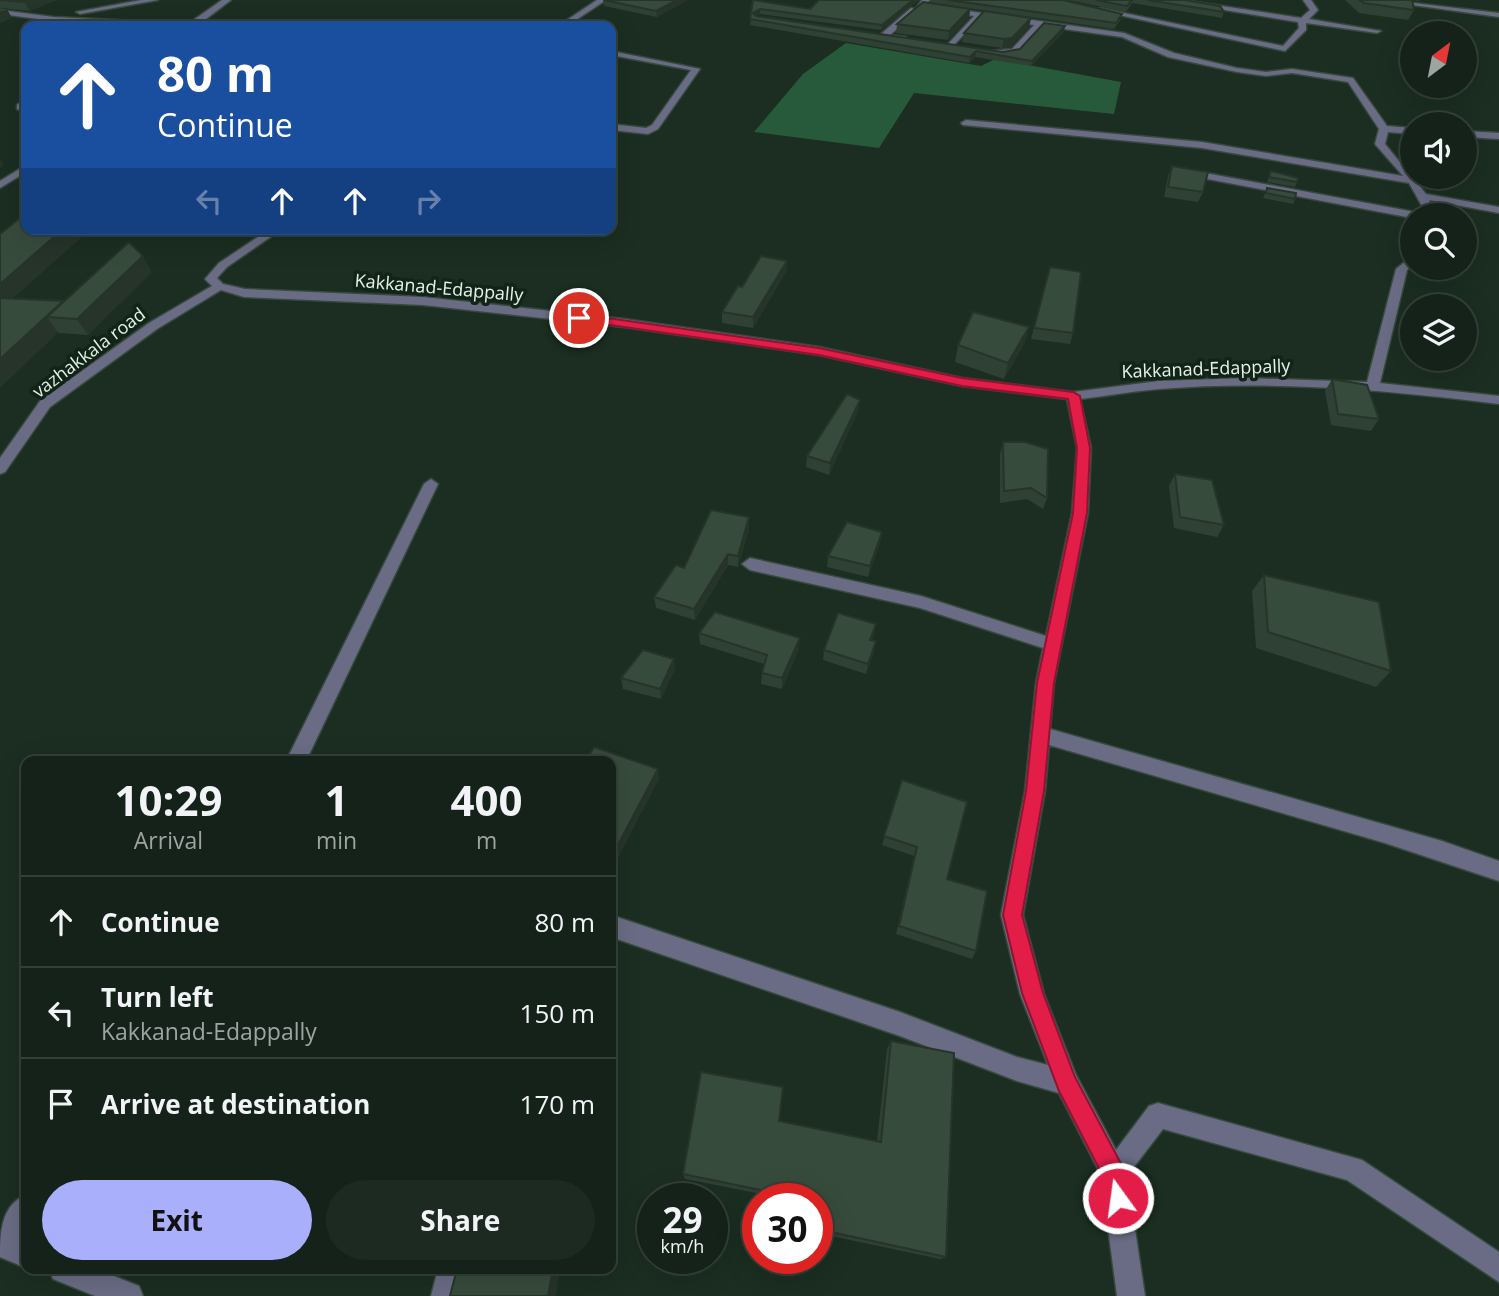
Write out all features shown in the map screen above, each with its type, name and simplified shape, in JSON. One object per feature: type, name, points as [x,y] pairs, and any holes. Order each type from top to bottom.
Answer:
[{"type":"street","points":[[26,21],[154,0]]},
{"type":"street","points":[[199,21],[227,0]]},
{"type":"street","points":[[570,21],[602,0]]},
{"type":"street","points":[[1167,0],[1377,31]]},
{"type":"street","points":[[1302,20],[1314,10],[1307,0]]},
{"type":"street","points":[[1391,0],[1499,15]]},
{"type":"street","points":[[884,37],[922,3],[979,15],[1124,35],[1171,55],[1237,70],[1266,74],[1285,71],[1354,82],[1384,129],[1380,145],[1400,168]]},
{"type":"street","points":[[1087,7],[1285,49]]},
{"type":"street","points":[[0,12],[93,21]]},
{"type":"street","points":[[951,46],[979,15]]},
{"type":"street","points":[[1285,71],[1285,49],[1303,28],[1302,20]]},
{"type":"street","points":[[12,23],[21,22]]},
{"type":"street","points":[[985,51],[1014,51],[1040,23]]},
{"type":"street","points":[[870,34],[911,40]]},
{"type":"street","points":[[937,44],[962,48]]},
{"type":"street","points":[[616,54],[696,69],[655,127],[648,131],[616,128]]},
{"type":"street","points":[[966,123],[1202,145],[1400,178]]},
{"type":"street","points":[[1384,129],[1400,130]]},
{"type":"street","points":[[1477,135],[1499,136]]},
{"type":"street","points":[[0,185],[21,171]]},
{"type":"street","points":[[1175,171],[1400,212]]},
{"type":"street","points":[[1417,189],[1426,203]]},
{"type":"street","points":[[1422,196],[1499,209]]},
{"type":"street","points":[[219,286],[211,279],[214,273],[268,235]]},
{"type":"street","points":[[1373,386],[1400,277]]},
{"type":"street","name":"Kakkanad-Edappally","points":[[219,286],[244,293],[423,301],[624,323],[819,351],[962,382],[1073,396],[1149,386],[1245,382],[1373,386],[1499,400]]},
{"type":"street","name":"vazhakkala road","points":[[0,469],[45,404],[153,326],[219,286]]},
{"type":"street","points":[[1073,396],[1084,448],[1080,513],[1045,683],[1035,791],[1013,915],[1032,993],[1067,1083],[1114,1173],[1131,1296]]},
{"type":"street","points":[[298,756],[430,484]]},
{"type":"street","points":[[750,564],[920,602],[1054,645]]},
{"type":"street","points":[[1040,734],[1136,766],[1415,840],[1499,871]]},
{"type":"street","points":[[616,928],[900,1024],[1017,1069],[1067,1083]]},
{"type":"street","points":[[1114,1173],[1158,1115],[1353,1169],[1499,1268]]},
{"type":"street","points":[[21,1216],[4,1245],[21,1252]]},
{"type":"street","points":[[75,1274],[129,1296]]},
{"type":"street","points":[[445,1296],[451,1274]]},
{"type":"green space","points":[[846,43],[981,66],[995,59],[1121,82],[1114,114],[914,93],[879,148],[754,132],[803,74]]},
{"type":"building","points":[[0,0],[31,0],[25,2]]},
{"type":"building","points":[[604,0],[677,0],[656,11]]},
{"type":"building","points":[[753,0],[810,9],[819,0],[913,0],[882,25],[760,9],[753,13],[756,16],[1003,52],[1020,49],[1044,23],[1065,26],[1032,61],[976,51],[970,57],[750,19]]},
{"type":"building","points":[[948,0],[1063,0],[1122,14],[1116,23]]},
{"type":"building","points":[[1096,0],[1132,0],[1127,6]]},
{"type":"building","points":[[1147,0],[1184,0],[1220,6],[1224,12]]},
{"type":"building","points":[[1360,0],[1412,0],[1414,10],[1364,3]]},
{"type":"building","points":[[923,2],[970,9],[949,31],[897,24]]},
{"type":"building","points":[[984,11],[1031,18],[1012,38],[964,33]]},
{"type":"building","points":[[1172,166],[1208,172],[1203,192],[1168,187]]},
{"type":"building","points":[[1271,171],[1298,178],[1297,182],[1269,177]]},
{"type":"building","points":[[1267,188],[1296,193],[1295,199],[1266,193]]},
{"type":"building","points":[[21,217],[21,235],[56,235],[0,284],[0,234]]},
{"type":"building","points":[[129,242],[143,256],[77,319],[47,317]]},
{"type":"building","points":[[761,256],[787,261],[753,317],[722,312],[738,286],[742,287]]},
{"type":"building","points":[[1050,267],[1081,272],[1073,333],[1034,328]]},
{"type":"building","points":[[0,298],[63,301],[0,359]]},
{"type":"building","points":[[973,312],[1029,327],[1008,363],[958,345]]},
{"type":"building","points":[[1332,379],[1367,385],[1379,419],[1338,414]]},
{"type":"building","points":[[847,394],[860,400],[830,463],[807,456]]},
{"type":"building","points":[[1003,442],[1025,442],[1048,449],[1047,498],[1031,488],[1004,491]]},
{"type":"building","points":[[1175,474],[1212,480],[1224,525],[1180,517]]},
{"type":"building","points":[[711,510],[749,517],[738,556],[728,554],[694,609],[654,597],[676,565],[684,568]]},
{"type":"building","points":[[847,522],[882,532],[870,566],[828,556]]},
{"type":"building","points":[[1264,575],[1379,602],[1391,671],[1268,632]]},
{"type":"building","points":[[715,612],[800,638],[782,678],[762,673],[767,655],[699,633]]},
{"type":"building","points":[[838,613],[876,624],[870,640],[876,641],[868,664],[824,650]]},
{"type":"building","points":[[643,650],[674,659],[660,689],[621,678]]},
{"type":"building","points":[[594,747],[658,769],[616,849],[616,756],[589,756]]},
{"type":"building","points":[[902,780],[967,802],[947,879],[987,891],[976,951],[899,926],[917,847],[884,836]]},
{"type":"building","points":[[891,1041],[954,1053],[946,1257],[833,1232],[833,1183],[742,1183],[742,1186],[683,1174],[701,1072],[783,1087],[779,1121],[881,1142]]},
{"type":"building","points":[[456,1274],[552,1274],[548,1296],[450,1296]]},
{"type":"route","points":[[579,318],[819,351],[851,360],[912,369],[924,375],[962,382],[1073,396],[1084,448],[1080,513],[1045,683],[1035,791],[1013,915],[1032,993],[1067,1083],[1114,1173],[1118,1198]]}]
